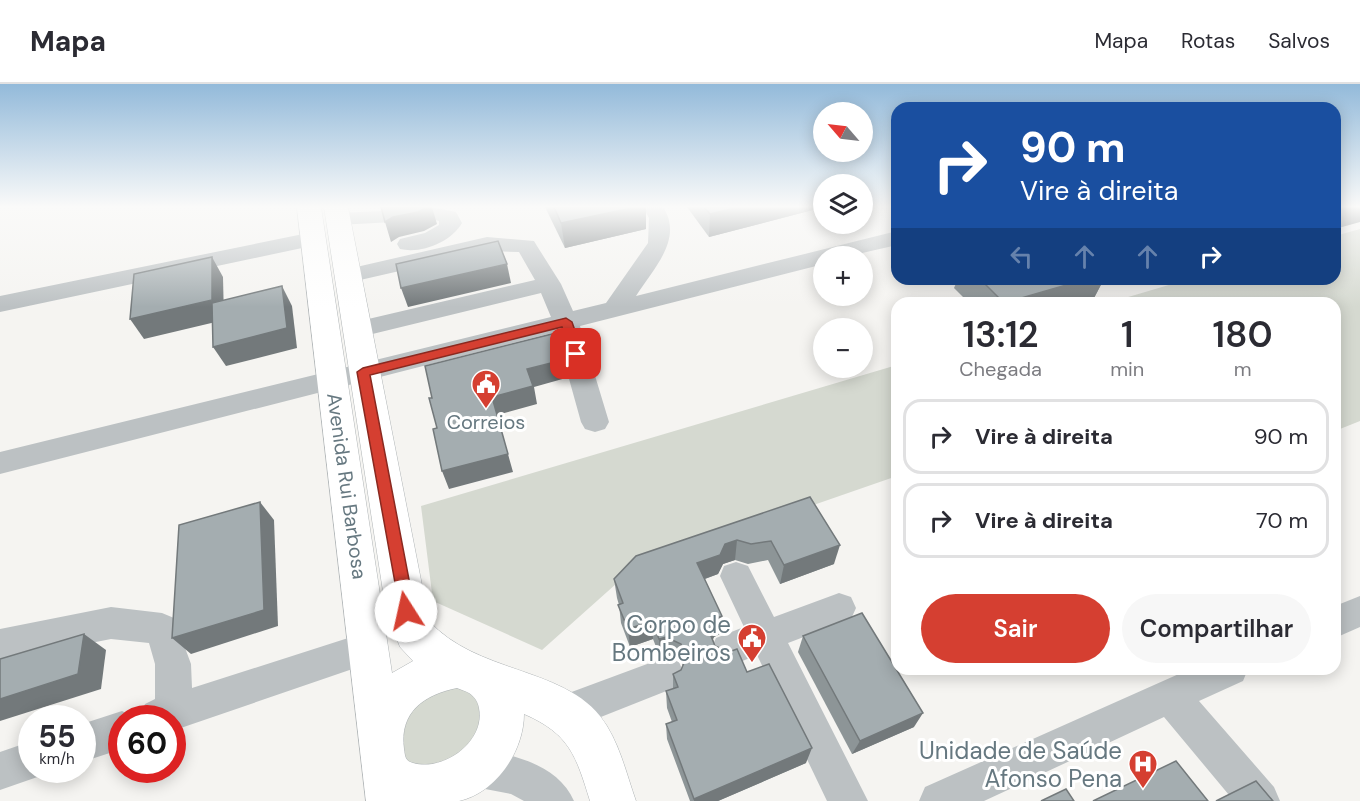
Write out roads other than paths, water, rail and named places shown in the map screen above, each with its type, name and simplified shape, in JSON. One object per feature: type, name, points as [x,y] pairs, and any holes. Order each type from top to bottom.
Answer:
[{"type":"main road","name":"Avenida Rui Barbosa","points":[[313,240],[406,611],[415,635],[433,654],[563,713],[583,729],[595,749],[613,801]]},
{"type":"main road","name":"Avenida Rui Barbosa","points":[[341,240],[356,330],[347,376],[370,647],[384,769]]},
{"type":"main road","points":[[431,672],[471,673],[498,695],[502,719],[496,746],[466,784],[442,790],[419,791],[398,783],[384,769],[387,710],[406,687],[431,672]]},
{"type":"street","points":[[0,304],[306,240]]},
{"type":"street","points":[[346,270],[384,240]]},
{"type":"street","points":[[615,309],[659,240]]},
{"type":"street","points":[[866,246],[888,240]]},
{"type":"street","points":[[346,270],[488,244],[526,246],[549,284],[566,322],[595,422]]},
{"type":"street","points":[[0,463],[813,260]]},
{"type":"street","points":[[356,330],[549,284]]},
{"type":"street","points":[[736,576],[849,801]]},
{"type":"street","points":[[728,650],[839,608]]},
{"type":"street","points":[[1341,619],[1360,610]]},
{"type":"street","points":[[0,645],[111,623],[162,629],[173,664],[166,705]]},
{"type":"street","points":[[186,708],[370,647]]},
{"type":"street","points":[[563,713],[666,674]]},
{"type":"street","points":[[939,801],[1217,675]]},
{"type":"street","points":[[1170,696],[1260,801]]},
{"type":"street","points":[[0,771],[18,765]]},
{"type":"street","points":[[466,784],[507,772],[533,783],[554,801]]},
{"type":"place","name":"Correios","points":[[486,410]]},
{"type":"place","name":"Corpo de Bombeiros","points":[[752,664]]},
{"type":"place","name":"Unidade de Saúde Afonso Pena","points":[[1143,790]]}]
